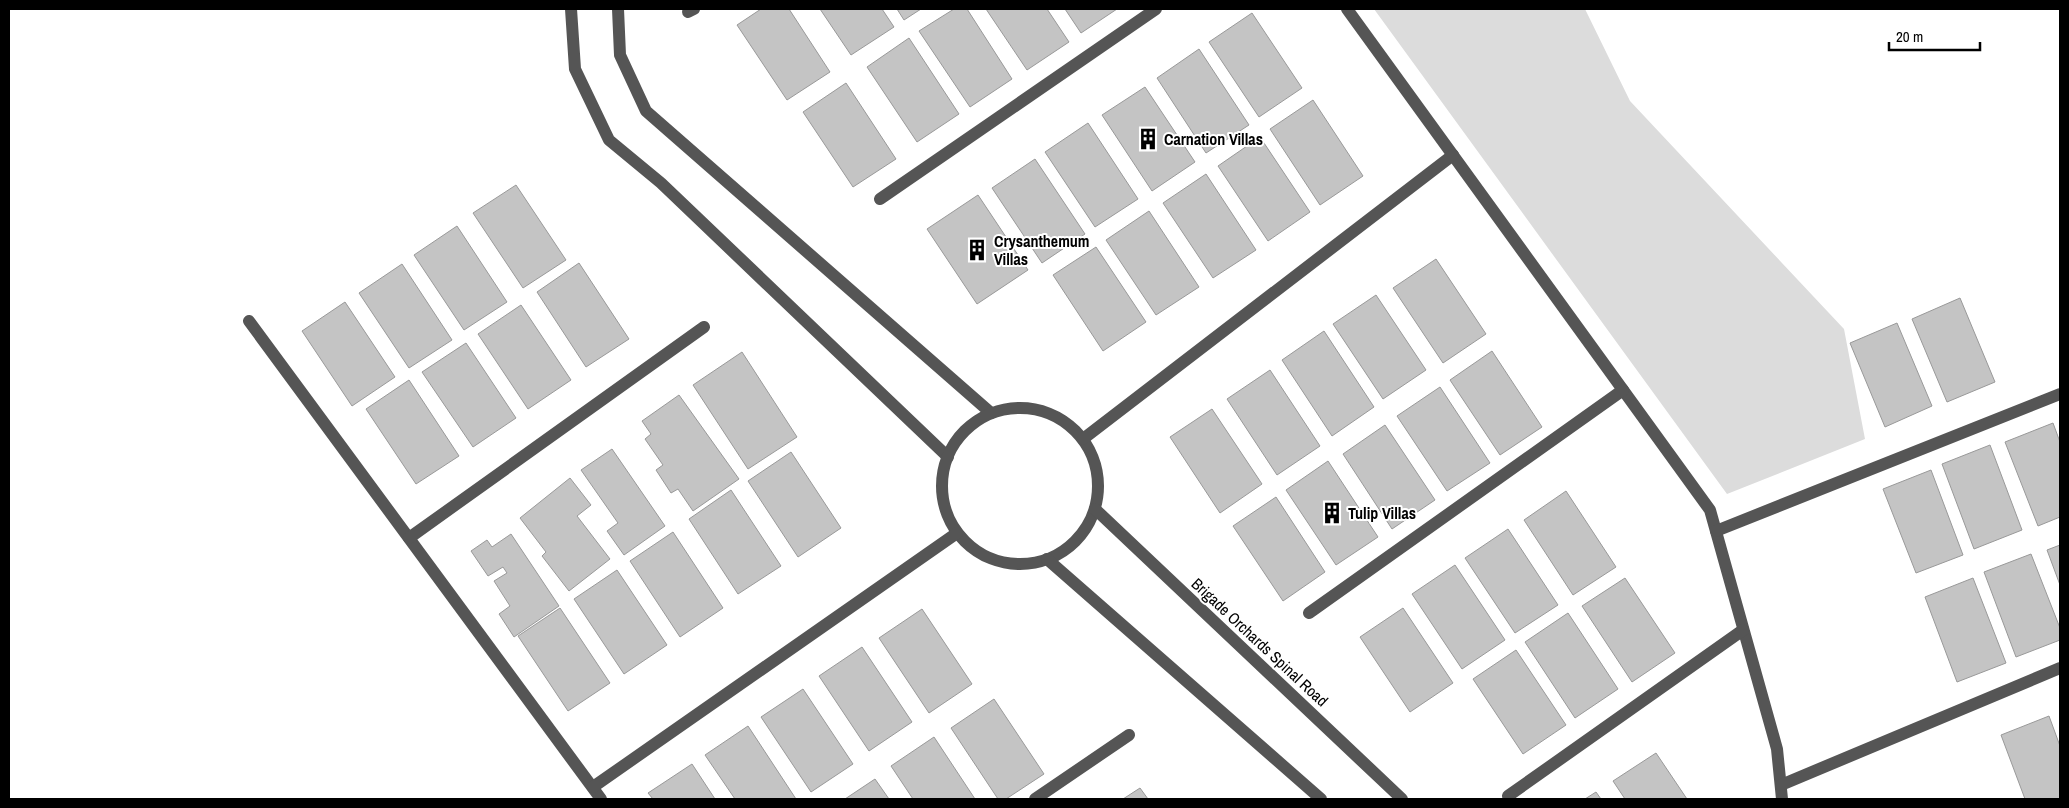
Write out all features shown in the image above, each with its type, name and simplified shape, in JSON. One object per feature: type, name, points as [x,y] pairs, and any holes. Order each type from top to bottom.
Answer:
[{"type":"street","points":[[571,9],[574,68],[609,140],[661,182],[948,457]]},
{"type":"street","points":[[618,9],[620,55],[646,111],[991,413]]},
{"type":"street","points":[[880,199],[1156,9]]},
{"type":"street","points":[[1347,9],[1710,510],[1777,749],[1782,799]]},
{"type":"street","points":[[1083,439],[1453,155]]},
{"type":"street","points":[[249,321],[601,799]]},
{"type":"street","points":[[409,538],[704,328]]},
{"type":"street","points":[[1308,614],[1623,390]]},
{"type":"street","points":[[1716,531],[2060,394]]},
{"type":"street","points":[[1016,407],[1042,410],[1065,421],[1083,439],[1094,461],[1097,477],[1095,509],[1084,530],[1068,548],[1047,559],[1022,564],[998,561],[975,550],[957,533],[945,509],[942,483],[948,457],[958,438],[973,424],[991,413],[1016,407]]},
{"type":"street","name":"Brigade Orchards Spinal Road","points":[[1095,509],[1402,799]]},
{"type":"street","points":[[593,788],[957,533]]},
{"type":"street","points":[[1047,559],[1321,799]]},
{"type":"street","points":[[1508,796],[1743,630]]},
{"type":"street","points":[[1781,785],[2060,668]]},
{"type":"street","points":[[1035,799],[1129,735]]},
{"type":"shaded area","points":[[1374,9],[1585,9],[1630,101],[1844,329],[1865,439],[1727,494]]},
{"type":"building","points":[[761,9],[789,9],[830,72],[787,100],[737,25]]},
{"type":"building","points":[[820,9],[882,9],[894,27],[851,55]]},
{"type":"building","points":[[897,9],[921,9],[904,20]]},
{"type":"building","points":[[954,9],[967,9],[1012,79],[970,107],[919,31]]},
{"type":"building","points":[[986,9],[1047,9],[1069,42],[1027,70]]},
{"type":"building","points":[[1065,9],[1117,9],[1081,33]]},
{"type":"building","name":"Carnation Villas","points":[[1252,13],[1302,88],[1259,117],[1209,42]]},
{"type":"building","points":[[909,38],[959,114],[917,142],[867,67]]},
{"type":"building","points":[[1199,49],[1249,125],[1206,153],[1157,78]]},
{"type":"building","points":[[846,83],[896,159],[853,187],[803,112]]},
{"type":"building","name":"Carnation Villas","points":[[1145,87],[1195,162],[1152,191],[1102,115]]},
{"type":"building","points":[[1313,100],[1363,176],[1320,205],[1270,129]]},
{"type":"building","name":"Crysanthemum Villas","points":[[1088,123],[1138,199],[1095,227],[1045,152]]},
{"type":"building","points":[[1260,137],[1310,212],[1268,241],[1218,166]]},
{"type":"building","points":[[1035,159],[1085,234],[1042,263],[992,188]]},
{"type":"building","points":[[1206,174],[1256,250],[1213,278],[1163,203]]},
{"type":"building","points":[[516,185],[566,260],[523,288],[473,213]]},
{"type":"building","name":"Crysanthemum Villas","points":[[978,195],[1028,270],[977,304],[927,229]]},
{"type":"building","name":"Crysanthemum Villas","points":[[1149,211],[1199,287],[1156,315],[1106,240]]},
{"type":"building","points":[[457,226],[507,302],[464,330],[414,255]]},
{"type":"building","points":[[1096,247],[1146,322],[1103,351],[1053,275]]},
{"type":"building","points":[[1436,259],[1486,334],[1443,363],[1393,288]]},
{"type":"building","points":[[579,263],[629,339],[586,367],[537,292]]},
{"type":"building","points":[[402,264],[452,340],[409,368],[359,293]]},
{"type":"building","points":[[1376,295],[1426,370],[1383,399],[1333,324]]},
{"type":"building","points":[[1960,298],[1995,382],[1947,402],[1912,319]]},
{"type":"building","points":[[345,302],[395,377],[352,406],[302,331]]},
{"type":"building","points":[[521,305],[571,380],[528,409],[478,334]]},
{"type":"building","points":[[1897,323],[1932,406],[1885,427],[1850,343]]},
{"type":"building","points":[[1324,331],[1374,407],[1332,436],[1282,360]]},
{"type":"building","points":[[466,343],[516,418],[473,447],[422,372]]},
{"type":"building","points":[[1492,351],[1542,427],[1500,455],[1450,380]]},
{"type":"building","points":[[742,352],[797,437],[748,469],[693,385]]},
{"type":"building","points":[[1270,370],[1320,446],[1277,475],[1227,399]]},
{"type":"building","points":[[409,380],[459,456],[416,484],[366,409]]},
{"type":"building","points":[[1440,387],[1490,463],[1447,491],[1397,416]]},
{"type":"building","points":[[679,395],[739,479],[693,511],[678,489],[671,493],[656,470],[663,465],[645,439],[651,434],[642,421]]},
{"type":"building","points":[[1212,409],[1262,484],[1220,513],[1170,437]]},
{"type":"building","points":[[2053,423],[2060,442],[2060,517],[2038,526],[2005,442]]},
{"type":"building","points":[[1385,425],[1435,500],[1392,529],[1343,454]]},
{"type":"building","points":[[1990,445],[2022,530],[1974,549],[1942,464]]},
{"type":"building","points":[[612,449],[665,526],[624,555],[607,531],[618,523],[581,470]]},
{"type":"building","points":[[791,452],[841,528],[798,557],[748,481]]},
{"type":"building","name":"Tulip Villas","points":[[1328,461],[1378,537],[1336,565],[1286,490]]},
{"type":"building","points":[[1931,470],[1963,555],[1916,573],[1883,489]]},
{"type":"building","points":[[570,478],[591,505],[577,516],[610,559],[569,591],[542,556],[546,552],[520,518]]},
{"type":"building","points":[[731,490],[781,566],[738,594],[689,519]]},
{"type":"building","points":[[1566,491],[1616,567],[1573,595],[1524,520]]},
{"type":"building","points":[[1276,497],[1325,572],[1283,601],[1233,526]]},
{"type":"building","points":[[1508,529],[1558,605],[1515,633],[1465,558]]},
{"type":"building","points":[[673,532],[723,608],[680,637],[630,561]]},
{"type":"building","points":[[511,534],[559,606],[514,637],[499,614],[510,606],[494,581],[507,573],[503,567],[488,576],[471,551],[487,540],[492,547]]},
{"type":"building","points":[[2060,545],[2060,585],[2047,550]]},
{"type":"building","points":[[2031,554],[2060,628],[2060,640],[2016,657],[1984,572]]},
{"type":"building","points":[[1455,565],[1505,640],[1462,669],[1412,594]]},
{"type":"building","points":[[617,570],[667,645],[624,674],[574,599]]},
{"type":"building","points":[[1625,578],[1675,653],[1632,682],[1582,606]]},
{"type":"building","points":[[1973,578],[2006,663],[1957,682],[1925,597]]},
{"type":"building","points":[[560,608],[610,683],[568,711],[518,636]]},
{"type":"building","points":[[1403,608],[1453,683],[1410,712],[1360,637]]},
{"type":"building","points":[[922,609],[972,684],[929,713],[879,638]]},
{"type":"building","points":[[1568,613],[1618,689],[1575,718],[1525,642]]},
{"type":"building","points":[[862,647],[912,722],[869,751],[819,676]]},
{"type":"building","points":[[1516,650],[1566,725],[1523,754],[1473,679]]},
{"type":"building","points":[[803,689],[853,764],[811,792],[761,717]]},
{"type":"building","points":[[994,699],[1044,774],[1006,799],[998,799],[951,728]]},
{"type":"building","points":[[2049,716],[2060,746],[2060,799],[2025,799],[2001,735]]},
{"type":"building","points":[[748,726],[796,799],[735,799],[705,755]]},
{"type":"building","points":[[934,737],[975,799],[913,799],[891,766]]},
{"type":"building","points":[[1656,753],[1687,799],[1625,799],[1613,781]]},
{"type":"building","points":[[692,764],[715,799],[653,799],[648,793]]},
{"type":"building","points":[[875,779],[889,799],[845,799]]},
{"type":"building","points":[[1140,788],[1148,799],[1123,799]]},
{"type":"building","points":[[1596,792],[1601,799],[1585,799]]},
{"type":"place","name":"Carnation Villas","points":[[1148,139]]},
{"type":"place","name":"Crysanthemum Villas","points":[[977,250]]},
{"type":"place","name":"Tulip Villas","points":[[1332,513]]}]
